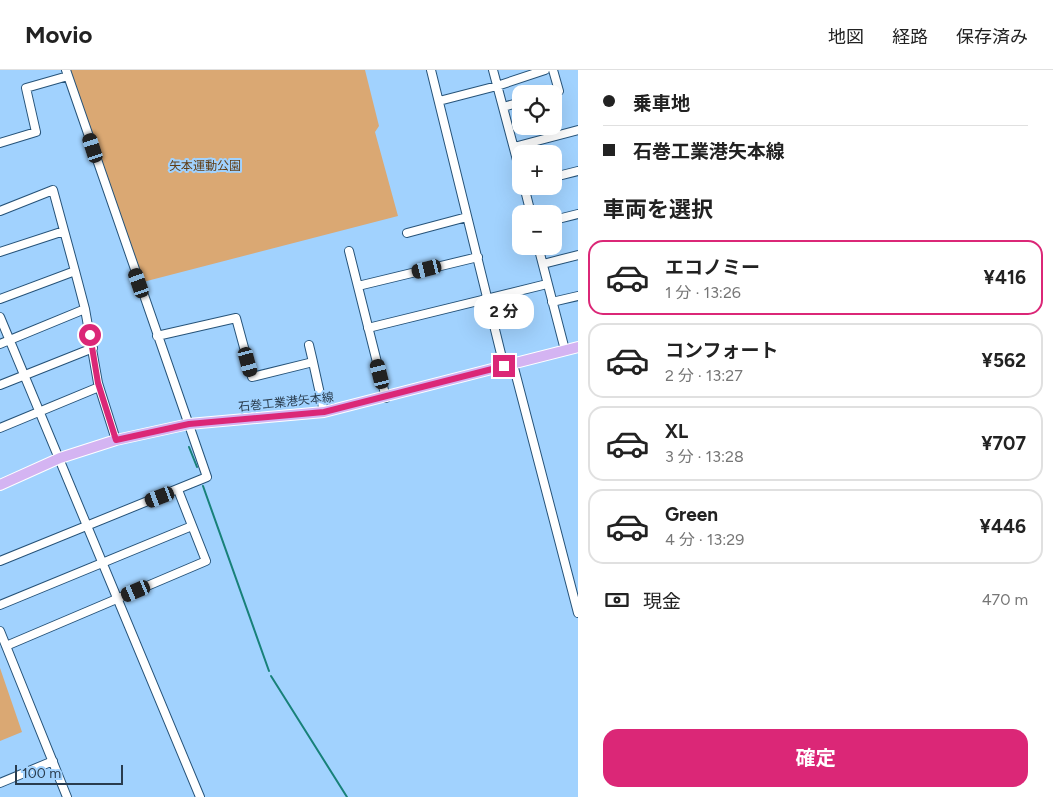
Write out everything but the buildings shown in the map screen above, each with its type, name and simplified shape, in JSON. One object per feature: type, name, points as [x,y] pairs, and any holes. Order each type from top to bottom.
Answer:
[{"type":"main road","name":"石巻工業港矢本線","points":[[0,485],[60,458],[116,440],[189,424],[324,412],[386,398],[578,347]]},
{"type":"street","points":[[431,70],[488,299],[509,365],[578,613]]},
{"type":"street","points":[[493,70],[513,145]]},
{"type":"street","points":[[439,101],[497,86],[532,72],[545,70]]},
{"type":"street","points":[[553,70],[557,85]]},
{"type":"street","points":[[0,142],[36,132],[26,88],[67,73],[207,477],[0,561]]},
{"type":"street","points":[[503,107],[512,104]]},
{"type":"street","points":[[522,145],[578,130]]},
{"type":"street","points":[[562,175],[578,171]]},
{"type":"street","points":[[0,211],[53,190],[85,308],[99,387],[116,440]]},
{"type":"street","points":[[562,218],[578,214]]},
{"type":"street","points":[[408,233],[467,217]]},
{"type":"street","points":[[0,252],[64,231]]},
{"type":"street","points":[[350,251],[386,398]]},
{"type":"street","points":[[540,255],[565,350]]},
{"type":"street","points":[[543,264],[578,255]]},
{"type":"street","points":[[358,286],[478,257]]},
{"type":"street","points":[[0,300],[75,271]]},
{"type":"street","points":[[368,328],[547,284]]},
{"type":"street","points":[[552,302],[578,296]]},
{"type":"street","points":[[0,344],[85,308]]},
{"type":"street","points":[[0,318],[200,797]]},
{"type":"street","points":[[157,336],[236,318],[252,377],[313,362]]},
{"type":"street","points":[[309,345],[324,412]]},
{"type":"street","points":[[0,385],[93,348]]},
{"type":"street","points":[[0,428],[99,387]]},
{"type":"street","points":[[6,646],[206,561],[178,490]]},
{"type":"street","points":[[0,604],[192,526]]},
{"type":"street","points":[[0,631],[67,797]]},
{"type":"street","points":[[0,783],[53,761]]},
{"type":"green space","name":"矢本運動公園","points":[[69,70],[365,70],[379,126],[375,132],[398,216],[143,282]]},
{"type":"green space","points":[[0,668],[22,732],[0,741]]},
{"type":"waterway","points":[[189,447],[197,467]]},
{"type":"waterway","points":[[203,486],[269,671]]},
{"type":"waterway","points":[[271,676],[347,797]]},
{"type":"route","points":[[90,335],[98,383],[116,440],[189,424],[324,412],[386,398],[504,366]]}]
